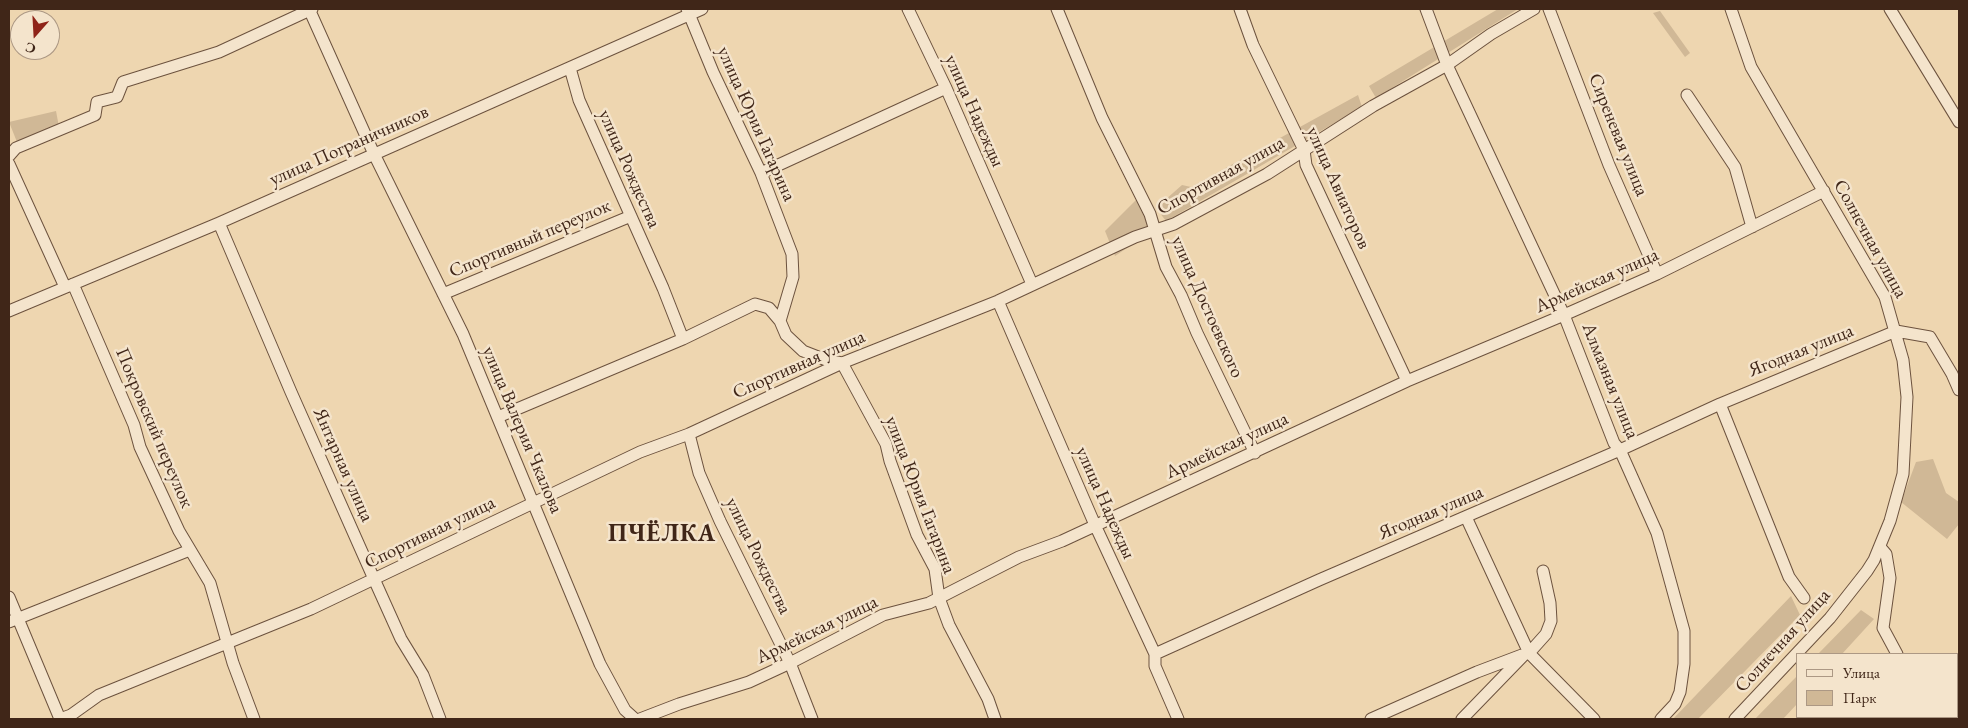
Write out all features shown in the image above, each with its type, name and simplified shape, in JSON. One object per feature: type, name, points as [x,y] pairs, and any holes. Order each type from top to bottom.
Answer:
[{"type":"street","points":[[9,156],[16,148],[95,115],[97,102],[117,96],[123,82],[219,52],[310,9]]},
{"type":"street","name":"улица Валерия Чкалова","points":[[310,9],[374,154],[463,334],[600,664],[625,710],[635,719]]},
{"type":"street","name":"улица Пограничников","points":[[9,311],[219,223],[570,68],[688,12],[702,9]]},
{"type":"street","name":"улица Надежды","points":[[908,9],[946,88],[1032,284]]},
{"type":"street","name":"улица Достоевского","points":[[1057,9],[1102,118],[1150,214],[1166,267],[1255,453]]},
{"type":"street","name":"улица Авиаторов","points":[[1240,9],[1254,45],[1304,150],[1306,165],[1407,381]]},
{"type":"street","name":"Алмазная улица","points":[[1426,9],[1447,65],[1564,315],[1614,443],[1620,450],[1657,533],[1684,632],[1684,664],[1680,692],[1675,704],[1661,719]]},
{"type":"street","name":"Спортивная улица","points":[[60,719],[71,714],[99,695],[311,609],[640,452],[689,434],[842,363],[998,301],[1135,237],[1155,232],[1174,224],[1267,174],[1373,106],[1447,65],[1491,34],[1534,9]]},
{"type":"street","name":"Сиреневая улица","points":[[1549,9],[1609,165],[1658,274]]},
{"type":"street","name":"Солнечная улица","points":[[1731,9],[1751,67],[1885,297],[1903,360],[1907,397],[1903,474],[1897,499],[1880,547],[1867,571],[1830,618],[1797,653]]},
{"type":"street","points":[[1890,9],[1959,122]]},
{"type":"street","name":"улица Юрия Гагарина","points":[[688,12],[713,72],[761,173],[792,254],[793,277],[780,321]]},
{"type":"street","name":"улица Рождества","points":[[570,68],[579,100],[663,288],[684,340]]},
{"type":"street","points":[[761,173],[946,88]]},
{"type":"street","points":[[1687,95],[1735,167],[1752,226]]},
{"type":"street","name":"Покровский переулок","points":[[9,164],[69,285],[134,425],[140,448],[179,531],[210,582],[227,643],[254,719]]},
{"type":"street","name":"Армейская улица","points":[[640,719],[679,704],[749,682],[882,615],[929,603],[1019,556],[1062,541],[1407,381],[1658,274],[1824,191]]},
{"type":"street","name":"Спортивный переулок","points":[[443,294],[631,216]]},
{"type":"street","name":"Янтарная улица","points":[[219,223],[374,579],[401,639],[424,676],[440,719]]},
{"type":"street","name":"улица Надежды","points":[[998,301],[1095,525],[1155,654],[1155,666],[1178,719]]},
{"type":"street","points":[[498,416],[684,340],[756,304],[769,308],[780,321],[786,335],[802,351],[826,360],[842,363]]},
{"type":"street","points":[[1896,331],[1930,337],[1952,374],[1959,390]]},
{"type":"street","name":"Ягодная улица","points":[[1155,654],[1319,580],[1620,450],[1720,404],[1896,331]]},
{"type":"street","name":"улица Юрия Гагарина","points":[[842,363],[886,444],[890,461],[917,535],[935,570],[938,598],[949,625],[988,699],[996,719]]},
{"type":"street","points":[[1720,404],[1789,577],[1804,598]]},
{"type":"street","name":"улица Рождества","points":[[689,434],[700,473],[720,521],[790,663],[812,719]]},
{"type":"street","points":[[1466,517],[1527,654],[1594,719]]},
{"type":"street","points":[[1880,547],[1886,554],[1890,578],[1884,628],[1896,653]]},
{"type":"street","points":[[13,620],[190,550]]},
{"type":"street","points":[[1462,719],[1546,634],[1551,621],[1550,603],[1543,571]]},
{"type":"street","points":[[9,597],[13,620],[60,719]]},
{"type":"street","points":[[1371,719],[1477,672],[1527,654]]},
{"type":"street","name":"Солнечная улица","points":[[1735,719],[1796,654]]},
{"type":"green space","points":[[1498,9],[1518,9],[1376,98],[1369,86]]},
{"type":"green space","points":[[1660,11],[1690,53],[1685,57],[1653,13]]},
{"type":"green space","points":[[1358,95],[1362,107],[1166,221],[1156,208],[1182,185],[1191,187]]},
{"type":"green space","points":[[56,111],[59,127],[17,142],[9,122]]},
{"type":"green space","points":[[1136,200],[1145,202],[1151,232],[1115,256],[1105,231]]},
{"type":"green space","points":[[1933,459],[1946,493],[1959,502],[1959,524],[1947,539],[1901,502],[1916,462]]},
{"type":"green space","points":[[1791,596],[1800,615],[1698,719],[1673,719]]},
{"type":"green space","points":[[1861,610],[1874,619],[1843,653],[1819,653]]},
{"type":"green space","points":[[1796,677],[1796,705],[1783,719],[1755,719]]},
{"type":"district","name":"ПЧЁЛКА","points":[[662,534]]}]
